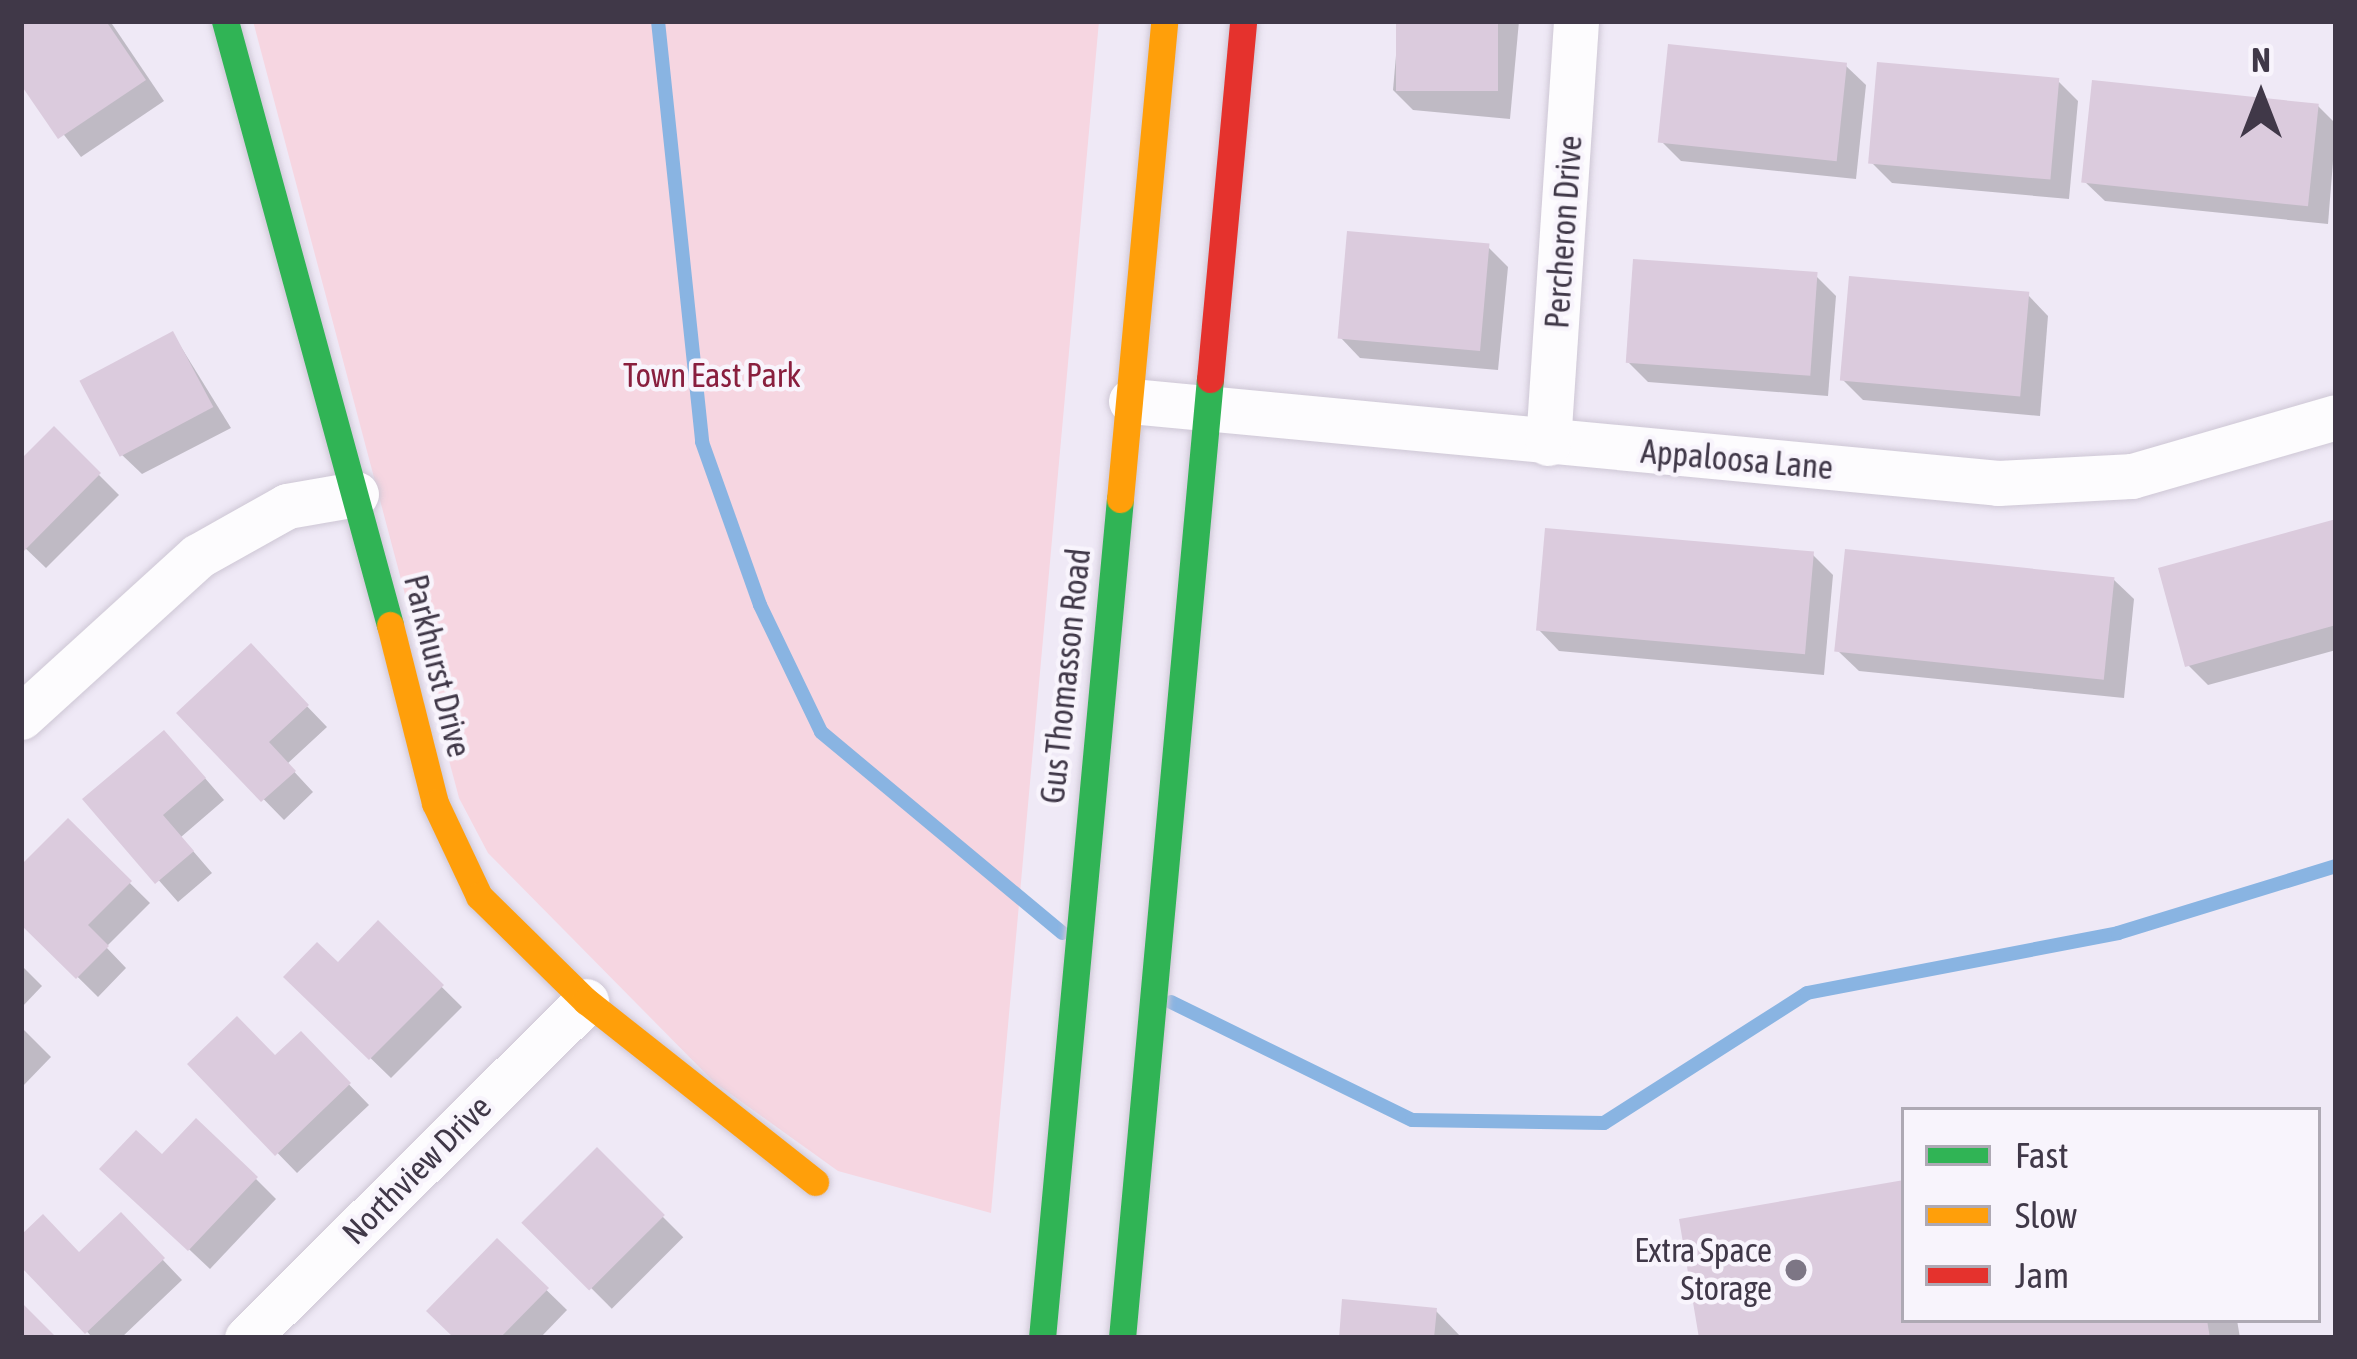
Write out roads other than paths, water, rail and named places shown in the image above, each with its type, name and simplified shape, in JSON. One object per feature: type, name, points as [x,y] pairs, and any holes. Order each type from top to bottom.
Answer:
[{"type":"main road","name":"Parkhurst Drive","points":[[224,21],[356,494],[435,803],[479,896],[586,1001],[815,1182]]},
{"type":"main road","name":"Gus Thomasson Road","points":[[1042,1338],[1164,21]]},
{"type":"main road","points":[[1122,1338],[1203,415],[1243,21]]},
{"type":"street","name":"Percheron Drive","points":[[1548,443],[1576,21]]},
{"type":"street","name":"Appaloosa Lane","points":[[1131,401],[1203,415],[1998,483],[2132,476],[2336,417]]},
{"type":"street","points":[[21,717],[198,556],[287,506],[356,494]]},
{"type":"street","name":"Northview Drive","points":[[247,1338],[586,1001]]},
{"type":"waterway","points":[[658,21],[702,442],[760,605],[821,732],[1062,933]]},
{"type":"waterway","points":[[1171,1002],[1412,1120],[1604,1123],[1807,993],[2118,933],[2336,866]]},
{"type":"place","name":"Extra Space Storage","points":[[1796,1270]]},
{"type":"park label","name":"Town East Park","points":[[712,376]]}]
